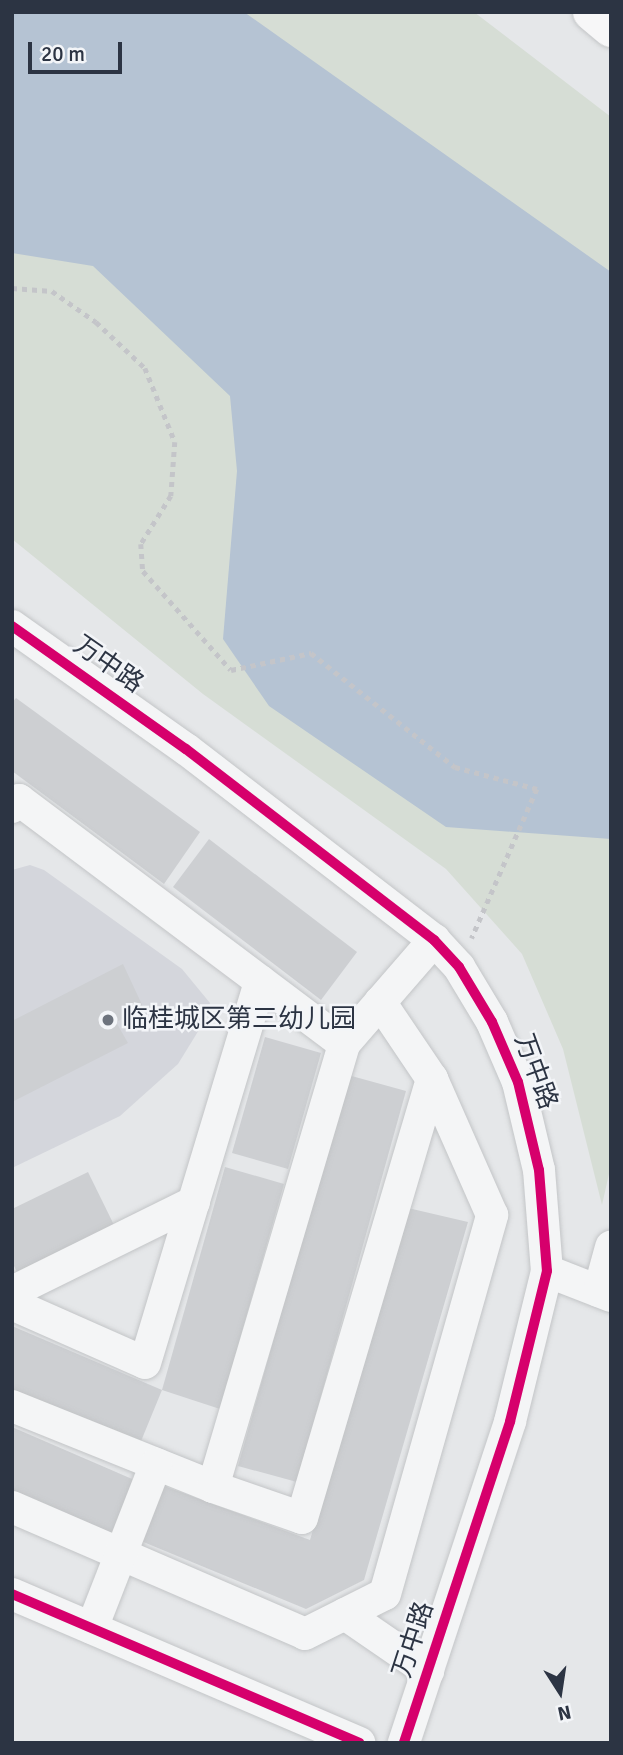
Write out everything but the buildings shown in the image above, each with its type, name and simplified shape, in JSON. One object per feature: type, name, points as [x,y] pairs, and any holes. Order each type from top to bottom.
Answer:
[{"type":"main road","points":[[592,12],[611,28]]},
{"type":"street","name":"万中路","points":[[12,626],[186,749],[434,940],[459,968],[492,1022],[527,1116],[539,1170],[547,1271],[510,1422],[404,1743]]},
{"type":"street","points":[[12,807],[19,800],[344,1044]]},
{"type":"street","points":[[213,1487],[344,1044],[434,940]]},
{"type":"street","points":[[12,1304],[145,1363],[260,981]]},
{"type":"street","points":[[12,1507],[305,1634],[385,1594],[492,1215],[432,1079],[380,1002]]},
{"type":"street","points":[[12,1406],[213,1487],[302,1518],[432,1079]]},
{"type":"street","points":[[12,1292],[194,1202]]},
{"type":"street","points":[[547,1271],[605,1294],[611,1247]]},
{"type":"street","points":[[92,1628],[156,1464]]},
{"type":"street","points":[[12,1594],[359,1743]]},
{"type":"street","points":[[345,1614],[428,1671]]},
{"type":"path","points":[[12,288],[52,290],[96,322],[145,368],[175,442],[171,496],[141,544],[143,571],[231,670],[311,653],[456,767],[537,789],[459,968]]},
{"type":"shaded area","points":[[12,12],[474,12],[611,117],[611,1165],[602,1205],[563,1049],[522,954],[446,869],[203,694],[12,539]]},
{"type":"shaded area","name":"临桂城区第三幼儿园","points":[[30,865],[44,870],[182,969],[210,1003],[202,1025],[178,1064],[120,1116],[12,1168],[12,870]]},
{"type":"water","points":[[12,12],[244,12],[611,272],[611,839],[446,827],[269,706],[223,639],[237,471],[230,396],[93,266],[12,253]]},
{"type":"cycle path","points":[[12,626],[186,749],[434,940],[459,967],[492,1022],[518,1082],[539,1170],[547,1271],[510,1422],[404,1743]]},
{"type":"cycle path","points":[[12,1594],[359,1743]]},
{"type":"place","name":"临桂城区第三幼儿园","points":[[108,1020]]}]
